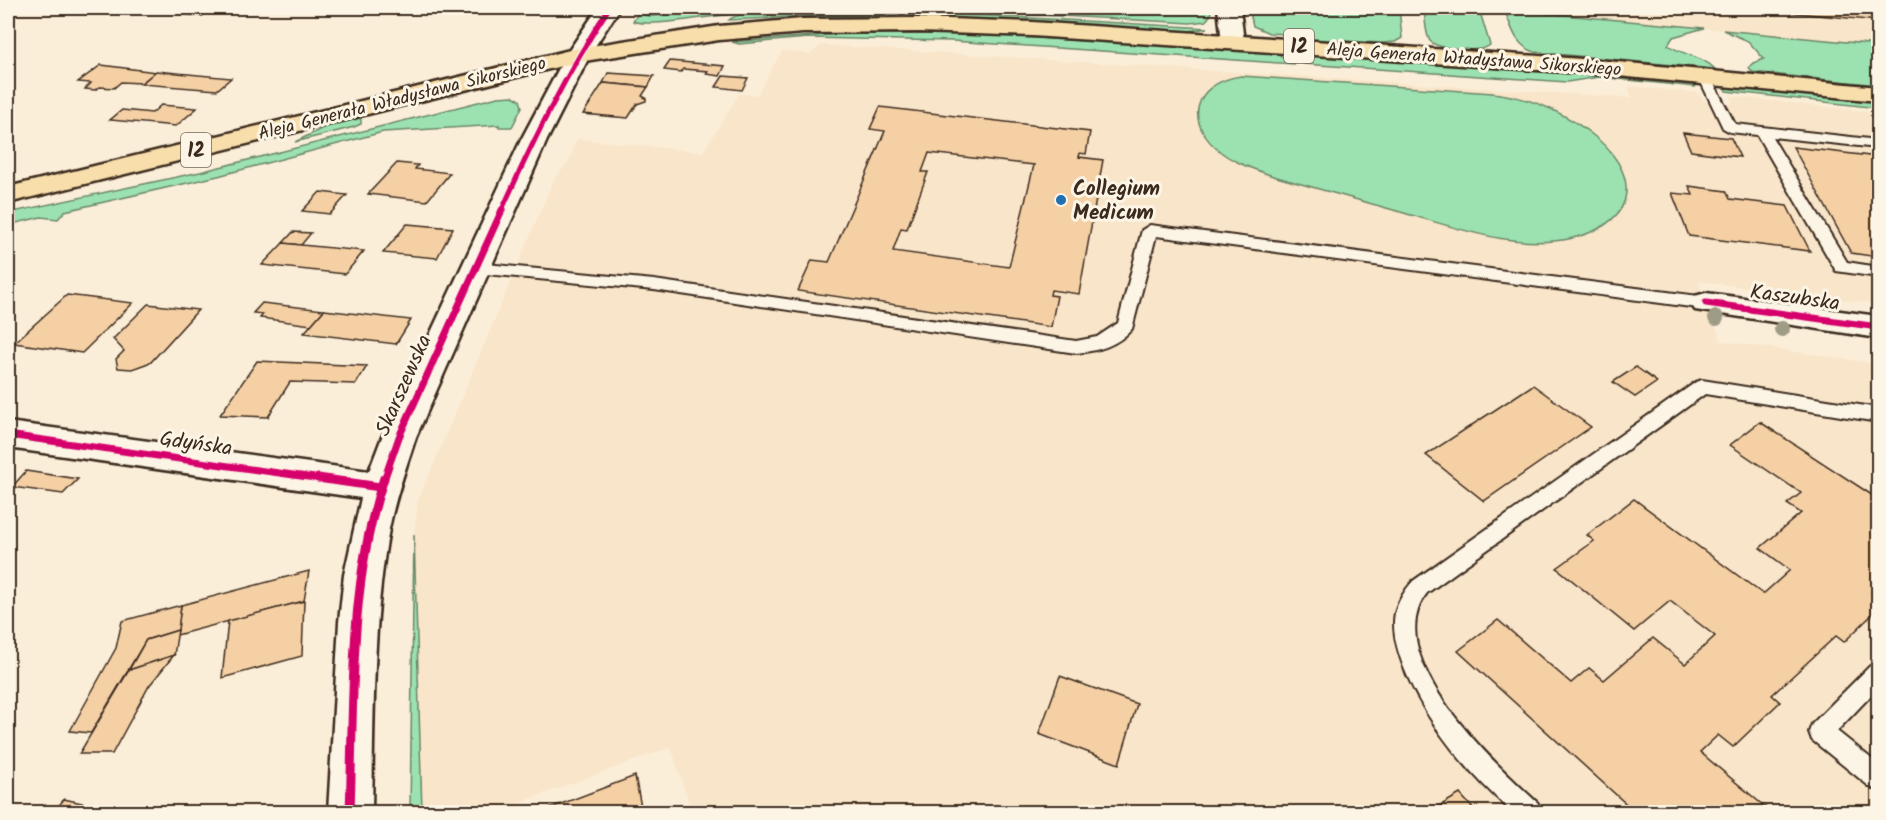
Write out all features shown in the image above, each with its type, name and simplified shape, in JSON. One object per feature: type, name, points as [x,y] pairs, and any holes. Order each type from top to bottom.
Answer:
[{"type":"main road","name":"Aleja Generała Władysława Sikorskiego","points":[[8,195],[578,55],[719,33],[844,25],[975,26],[1233,42],[1704,76],[1878,94]]},
{"type":"street","name":"Skarszewska","points":[[350,813],[358,604],[370,524],[380,487],[399,437],[534,140],[578,55],[609,8]]},
{"type":"street","points":[[1228,8],[1233,42]]},
{"type":"street","name":"Kaszubska","points":[[1706,303],[1878,327]]},
{"type":"street","name":"Gdyńska","points":[[8,435],[380,487]]},
{"type":"lane","points":[[1704,76],[1730,128],[1878,144]]},
{"type":"lane","points":[[1762,131],[1842,267],[1878,272]]},
{"type":"lane","points":[[476,268],[654,285],[1076,346],[1107,341],[1119,334],[1126,325],[1150,230],[1706,303]]},
{"type":"lane","points":[[1529,813],[1461,744],[1439,713],[1420,678],[1404,631],[1405,613],[1410,598],[1420,587],[1702,387],[1878,415]]},
{"type":"lane","points":[[1878,674],[1820,732],[1878,779]]},
{"type":"shaded area","points":[[1480,8],[1878,8],[1878,45],[1723,30]]},
{"type":"shaded area","points":[[822,45],[1632,98],[1628,86],[1698,93],[1703,100],[1732,104],[1731,96],[1878,113],[1878,304],[1698,281],[1721,341],[1878,364],[1878,812],[692,812],[671,747],[494,812],[422,812],[414,534],[418,501],[554,179],[568,163],[577,139],[703,152],[739,94],[757,95],[782,51],[810,54]]},
{"type":"green space","points":[[758,8],[796,8],[768,9],[656,23],[633,21],[641,9],[644,15]]},
{"type":"green space","points":[[796,8],[1210,8],[1211,14],[1206,21],[1190,23],[958,11]]},
{"type":"green space","points":[[1249,8],[1399,8],[1402,38],[1395,42],[1382,43],[1303,39],[1302,35],[1269,33],[1253,26]]},
{"type":"green space","points":[[1424,8],[1473,8],[1480,12],[1490,45],[1469,50],[1435,44],[1430,41],[1427,34]]},
{"type":"green space","points":[[1509,10],[1704,28],[1673,37],[1668,45],[1705,61],[1715,69],[1535,52],[1519,42],[1506,14]]},
{"type":"green space","points":[[808,11],[958,14],[1208,28],[1189,31],[932,17],[812,16],[729,20],[744,14]]},
{"type":"green space","points":[[1723,30],[1878,45],[1878,85],[1752,72],[1749,67],[1764,59],[1748,41]]},
{"type":"green space","points":[[842,34],[973,34],[1280,53],[1281,57],[1292,58],[1294,64],[952,41],[808,38],[739,44],[732,42]]},
{"type":"green space","points":[[1305,54],[1690,83],[1696,87],[1599,77],[1567,82],[1304,64]]},
{"type":"green space","points":[[1241,76],[1493,93],[1543,106],[1589,132],[1618,162],[1625,178],[1626,193],[1622,207],[1612,220],[1596,230],[1573,238],[1530,242],[1466,231],[1273,176],[1222,153],[1210,142],[1198,118],[1198,106],[1203,96],[1212,87],[1225,80]]},
{"type":"green space","points":[[1727,86],[1878,102],[1878,108],[1726,91]]},
{"type":"green space","points":[[513,96],[520,100],[522,107],[512,127],[499,127],[499,125],[383,132],[218,176],[65,211],[58,219],[41,217],[8,225],[8,213],[200,172],[498,97]]},
{"type":"green space","points":[[361,118],[361,124],[354,127],[295,142],[323,128]]},
{"type":"green space","points":[[414,534],[422,812],[410,812]]},
{"type":"building","points":[[189,8],[214,8],[202,16],[180,14]]},
{"type":"building","points":[[1878,8],[1878,21],[1756,9]]},
{"type":"building","points":[[670,61],[725,66],[720,76],[706,74],[708,71],[664,70]]},
{"type":"building","points":[[101,65],[156,72],[141,83],[121,82],[114,88],[85,89],[91,83],[78,82]]},
{"type":"building","points":[[156,71],[231,78],[217,90],[141,84]]},
{"type":"building","points":[[608,73],[654,76],[648,87],[603,83]]},
{"type":"building","points":[[723,76],[748,78],[742,90],[716,87]]},
{"type":"building","points":[[603,83],[648,87],[642,96],[646,98],[646,101],[637,104],[628,118],[583,114]]},
{"type":"building","points":[[161,105],[197,108],[176,126],[110,120],[122,110],[152,113]]},
{"type":"building","name":"Collegium Medicum","points":[[880,107],[1090,132],[1086,154],[1080,153],[1079,157],[1103,160],[1079,294],[1051,290],[1050,295],[1057,296],[1051,327],[798,291],[812,260],[829,262],[885,131],[870,129]],"holes":[[[929,153],[1034,165],[1009,267],[893,251],[901,228],[907,229],[928,172],[922,172]]]},
{"type":"building","points":[[1683,133],[1731,138],[1740,157],[1691,151]]},
{"type":"building","points":[[1793,147],[1878,157],[1878,257],[1851,253]]},
{"type":"building","points":[[397,163],[418,165],[415,169],[450,173],[427,201],[368,194]]},
{"type":"building","points":[[1689,186],[1726,191],[1730,199],[1787,206],[1810,251],[1689,236],[1672,193],[1693,195]]},
{"type":"building","points":[[320,192],[347,195],[330,214],[302,211]]},
{"type":"building","points":[[407,224],[453,228],[437,258],[383,253]]},
{"type":"building","points":[[293,232],[311,233],[301,245],[283,243]]},
{"type":"building","points":[[283,243],[364,251],[345,274],[262,265]]},
{"type":"building","points":[[67,295],[133,303],[82,353],[14,343]]},
{"type":"building","points":[[262,303],[324,310],[311,325],[260,318],[263,314],[253,313]]},
{"type":"building","points":[[148,304],[198,310],[151,362],[132,369],[118,368],[116,359],[124,351],[113,339]]},
{"type":"building","points":[[324,310],[411,320],[396,344],[304,333]]},
{"type":"building","points":[[257,361],[367,366],[356,384],[290,382],[268,417],[220,415]]},
{"type":"building","points":[[1636,367],[1657,382],[1635,397],[1613,382]]},
{"type":"building","points":[[1533,385],[1591,427],[1484,501],[1426,455]]},
{"type":"building","points":[[1760,422],[1878,499],[1878,585],[1871,592],[1878,597],[1878,609],[1844,642],[1836,636],[1772,695],[1780,702],[1733,747],[1718,735],[1700,752],[1771,812],[1635,812],[1458,651],[1498,620],[1571,683],[1589,668],[1604,680],[1653,638],[1685,664],[1715,636],[1670,601],[1634,631],[1557,568],[1594,541],[1587,535],[1634,499],[1763,594],[1790,570],[1760,548],[1801,513],[1787,504],[1801,493],[1730,445]]},
{"type":"building","points":[[26,471],[78,479],[63,494],[12,487]]},
{"type":"building","points":[[309,571],[304,601],[177,635],[181,605]]},
{"type":"building","points":[[304,601],[302,656],[222,678],[228,621]]},
{"type":"building","points":[[181,605],[178,630],[146,640],[91,733],[70,731],[116,648],[122,621]]},
{"type":"building","points":[[178,630],[174,655],[129,670],[146,640]]},
{"type":"building","points":[[174,655],[149,686],[112,754],[79,754],[129,670]]},
{"type":"building","points":[[1060,676],[1137,704],[1119,764],[1039,734]]},
{"type":"building","points":[[635,776],[642,812],[545,812],[545,810]]},
{"type":"building","points":[[1460,794],[1476,812],[1429,812]]},
{"type":"building","points":[[64,799],[122,812],[54,812]]},
{"type":"cycle path","points":[[350,812],[358,622],[371,528],[383,482],[399,437],[534,140],[578,55],[609,8]]},
{"type":"cycle path","points":[[1706,303],[1878,327]]},
{"type":"cycle path","points":[[8,435],[380,487]]},
{"type":"place","name":"Collegium Medicum","points":[[1061,200]]}]
